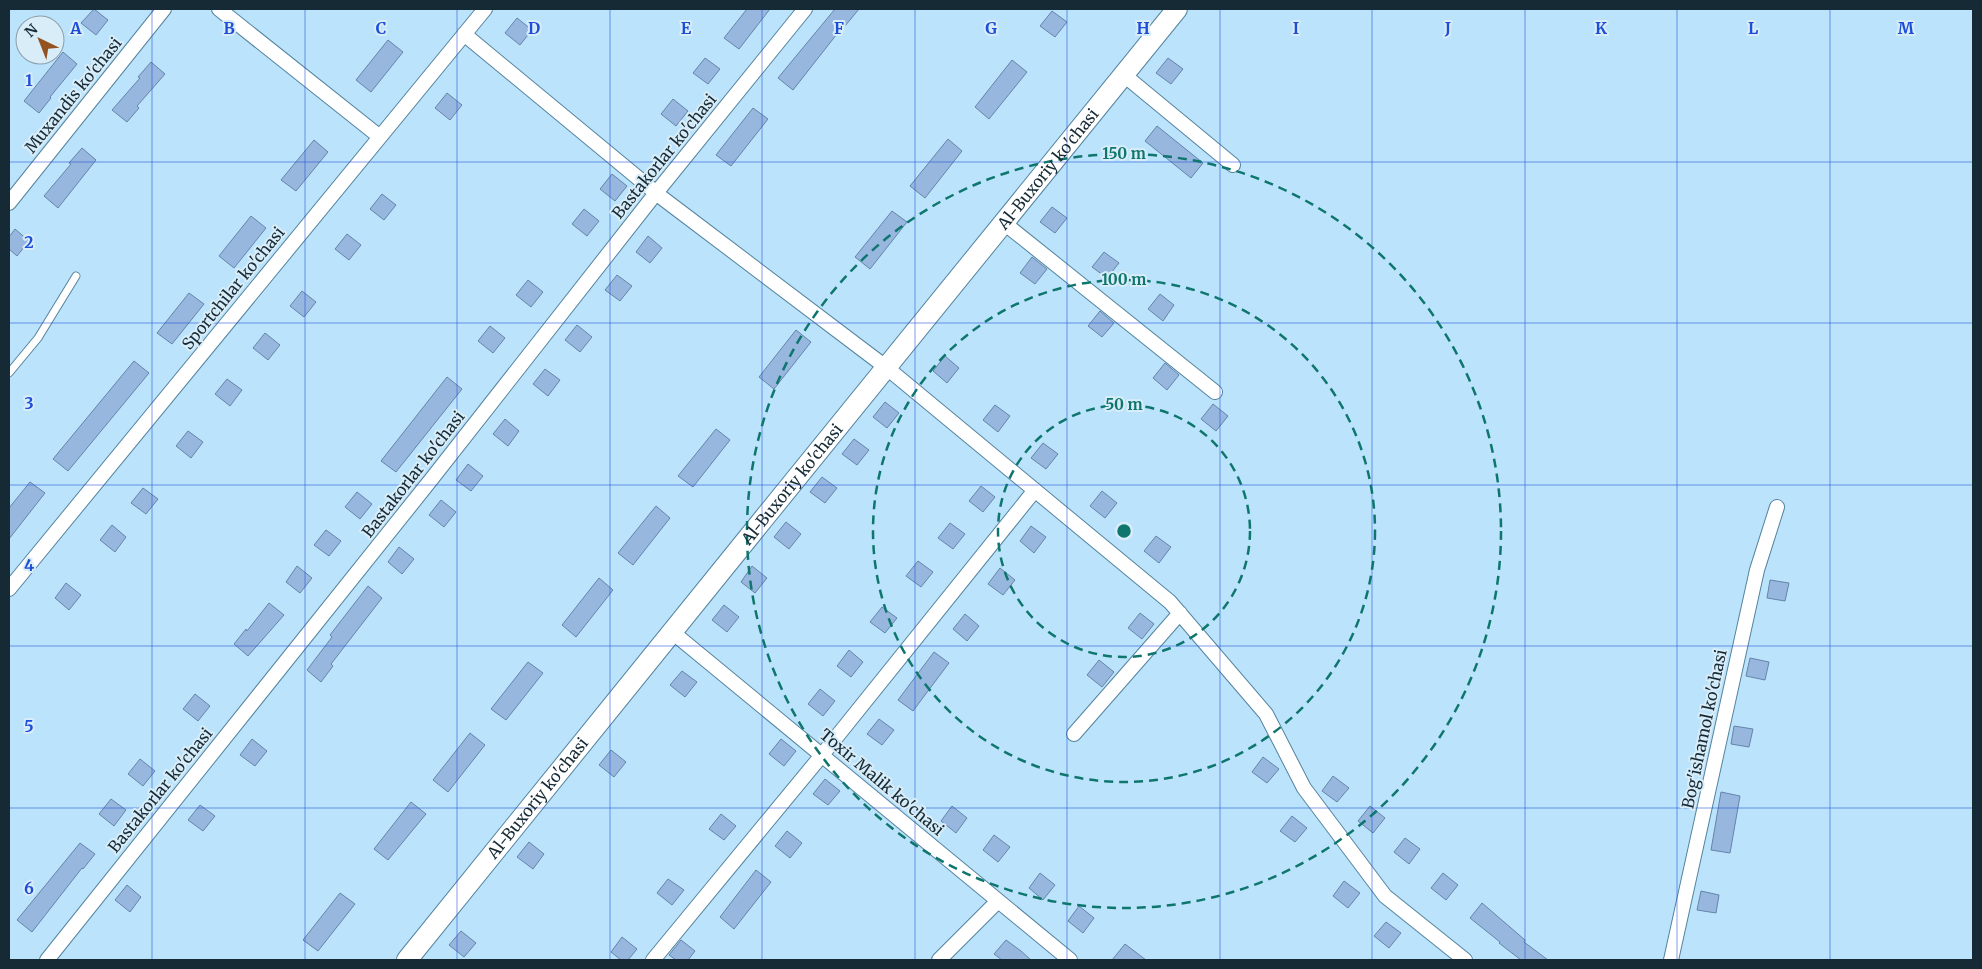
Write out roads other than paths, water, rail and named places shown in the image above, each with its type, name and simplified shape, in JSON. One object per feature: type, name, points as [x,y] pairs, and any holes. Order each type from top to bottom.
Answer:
[{"type":"street","name":"Muxandis ko'chasi","points":[[9,203],[164,9]]},
{"type":"street","points":[[219,9],[380,137]]},
{"type":"street","name":"Sportchilar ko'chasi","points":[[9,589],[485,9]]},
{"type":"street","name":"Bastakorlar ko'chasi","points":[[47,960],[430,481],[656,193],[805,9]]},
{"type":"street","name":"Al-Buxoriy ko'chasi","points":[[407,960],[671,631],[887,368],[1177,9]]},
{"type":"street","points":[[464,34],[656,193],[887,368],[1170,602],[1266,714],[1304,788],[1385,896],[1465,960]]},
{"type":"street","points":[[1124,75],[1233,165]]},
{"type":"street","points":[[1004,223],[1215,392]]},
{"type":"street","points":[[653,960],[822,756],[1035,490]]},
{"type":"street","name":"Bog'ishamol ko'chasi","points":[[1671,960],[1757,570],[1777,507]]},
{"type":"street","points":[[1074,734],[1180,613]]},
{"type":"street","name":"Toxir Malik ko'chasi","points":[[671,631],[1070,960]]},
{"type":"street","points":[[939,960],[998,901]]},
{"type":"lane","points":[[9,373],[38,338],[76,276]]}]
